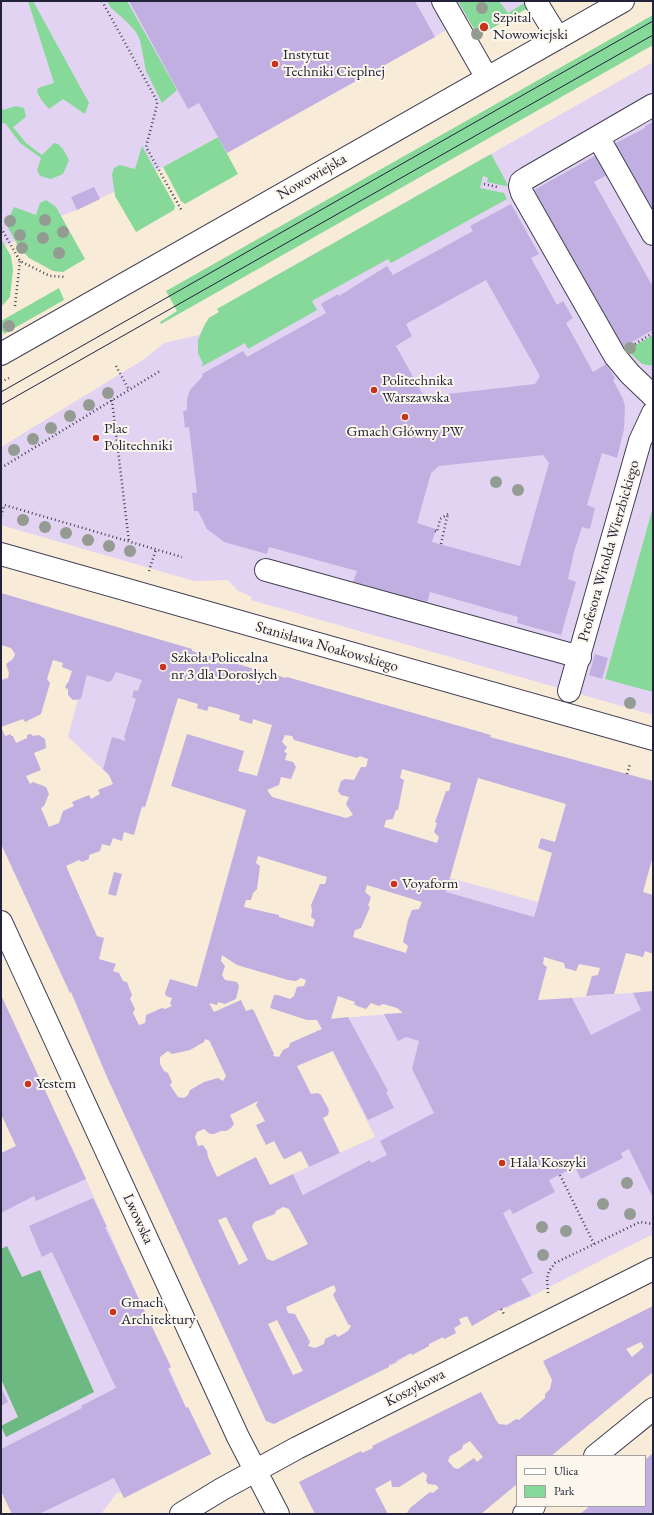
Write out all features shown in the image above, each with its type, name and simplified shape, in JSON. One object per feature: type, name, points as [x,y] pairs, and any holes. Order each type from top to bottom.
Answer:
[{"type":"street","points":[[443,1],[487,78]]},
{"type":"street","name":"Nowowiejska","points":[[1,354],[623,1]]},
{"type":"street","points":[[536,2],[558,38]]},
{"type":"street","points":[[653,105],[525,179],[521,182],[520,188],[615,356],[630,374],[653,396]]},
{"type":"street","points":[[598,137],[653,234]]},
{"type":"street","name":"Profesora Witolda Wierzbickiego","points":[[570,691],[640,441],[653,413]]},
{"type":"street","name":"Stanisława Noakowskiego","points":[[1,554],[653,739]]},
{"type":"street","points":[[266,570],[580,657]]},
{"type":"street","name":"Lwowska","points":[[1,922],[254,1470],[278,1514]]},
{"type":"street","name":"Koszykowa","points":[[181,1514],[254,1470],[653,1269]]},
{"type":"street","points":[[596,1455],[653,1409]]},
{"type":"street","points":[[524,1514],[533,1507]]},
{"type":"path","points":[[102,1],[157,101],[158,105],[146,147],[182,211]]},
{"type":"path","points":[[1,228],[20,261],[50,276],[66,277]]},
{"type":"path","points":[[15,306],[20,261]]},
{"type":"path","points":[[630,346],[653,333]]},
{"type":"path","points":[[116,366],[129,390]]},
{"type":"path","points":[[1,468],[160,371]]},
{"type":"path","points":[[112,400],[130,542]]},
{"type":"path","points":[[1,504],[182,557]]},
{"type":"path","points":[[1,516],[4,506]]},
{"type":"path","points":[[435,531],[437,532],[440,519],[448,513],[441,544]]},
{"type":"path","points":[[150,568],[156,549]]},
{"type":"path","points":[[627,774],[630,764]]},
{"type":"path","points":[[560,1175],[594,1244]]},
{"type":"path","points":[[548,1292],[547,1279],[549,1271],[555,1263],[640,1222],[653,1224]]},
{"type":"path","points":[[501,1309],[504,1314]]},
{"type":"shaded area","points":[[1,1],[538,1],[478,36],[468,18],[227,153],[217,137],[156,171],[77,210],[61,216],[1,248]]},
{"type":"shaded area","name":"Politechnika Warszawska","points":[[653,62],[653,715],[251,600],[252,597],[238,591],[228,580],[194,581],[1,525],[1,447],[146,358],[164,343],[199,335],[209,318],[219,312],[217,309]]},
{"type":"shaded area","points":[[101,623],[192,649],[145,807],[127,813],[109,775],[68,737],[78,699],[81,699]]},
{"type":"shaded area","name":"Hala Koszyki","points":[[450,878],[538,902],[510,1003],[653,991],[653,1234],[520,1302],[519,1301],[506,1309],[505,1307],[501,1309],[472,1326],[467,1316],[459,1319],[461,1324],[454,1328],[456,1333],[444,1339],[443,1337],[429,1344],[429,1346],[412,1355],[411,1353],[391,1366],[293,1174],[375,1137],[317,1020],[403,1013]]},
{"type":"shaded area","points":[[71,1145],[186,1407],[188,1407],[211,1454],[124,1498],[121,1492],[116,1494],[101,1514],[12,1514],[1,1491],[1,1182]]},
{"type":"green space","points":[[28,1],[33,1],[89,103],[85,114],[63,99],[49,109],[37,92],[38,88],[54,83]]},
{"type":"green space","points":[[107,1],[127,1],[177,90],[162,103],[146,71],[140,40],[136,32],[111,8]]},
{"type":"green space","name":"Szpital Nowowiejski","points":[[458,1],[499,1],[508,13],[526,2],[530,7],[478,36]]},
{"type":"green space","points":[[653,15],[653,45],[161,324],[160,322],[177,311],[166,291]]},
{"type":"green space","points":[[1,104],[3,110],[16,106],[24,108],[26,117],[13,127],[26,143],[42,155],[54,143],[58,144],[63,149],[69,160],[63,174],[51,179],[40,176],[37,170],[41,158],[20,143],[5,123],[1,124]]},
{"type":"green space","points":[[218,137],[238,174],[185,204],[181,201],[163,167]]},
{"type":"green space","points":[[142,146],[175,206],[174,210],[136,232],[115,196],[112,174],[114,168],[120,165],[135,169]]},
{"type":"green space","points":[[491,154],[508,185],[505,186],[487,182],[488,178],[483,176],[480,188],[504,193],[507,199],[391,263],[388,259],[312,301],[317,310],[248,349],[245,343],[201,367],[203,364],[198,353],[198,340],[209,318],[219,312],[217,309]]},
{"type":"green space","points":[[46,200],[56,207],[85,259],[63,272],[53,271],[29,258],[18,246],[6,224],[14,207],[36,215],[40,203]]},
{"type":"green space","points":[[1,239],[11,256],[13,270],[10,297],[1,307]]},
{"type":"green space","points":[[59,288],[64,300],[4,334],[1,328],[1,321]]},
{"type":"green space","points":[[653,335],[653,366],[642,364],[627,350]]},
{"type":"green space","points":[[653,507],[653,692],[605,679]]},
{"type":"green space","points":[[7,1246],[22,1277],[40,1270],[94,1392],[6,1437],[1,1426],[18,1417],[1,1379],[1,1249]]},
{"type":"building","name":"Instytut Techniki Cieplnej","points":[[129,1],[415,1],[435,37],[227,153],[199,103],[188,109]]},
{"type":"building","points":[[653,122],[653,210],[614,144],[645,128],[645,126]]},
{"type":"building","points":[[600,153],[611,173],[594,182],[653,287],[653,330],[623,347],[534,190]]},
{"type":"building","points":[[94,187],[100,199],[77,210],[71,197]]},
{"type":"building","name":"Gmach Główny PW","points":[[511,204],[539,254],[531,258],[557,305],[563,301],[573,318],[566,323],[593,372],[606,364],[615,378],[613,380],[623,399],[625,407],[624,429],[617,458],[602,453],[587,505],[595,508],[590,529],[582,527],[574,552],[568,579],[576,582],[561,635],[517,623],[518,617],[430,592],[427,603],[353,582],[357,571],[269,547],[267,554],[224,542],[207,529],[198,511],[194,511],[192,493],[197,493],[189,427],[185,428],[183,411],[187,410],[187,399],[190,390],[203,376],[202,374],[243,351],[247,357],[326,313],[321,304],[338,294],[339,296],[387,266],[393,275],[473,231],[470,226]],"holes":[[[486,280],[540,376],[535,384],[430,396],[422,393],[396,346],[412,336],[406,324]],[[543,455],[549,463],[520,566],[432,542],[436,529],[417,523],[431,473],[439,466]]]},
{"type":"building","points":[[1,593],[192,649],[192,651],[491,735],[490,737],[653,781],[653,856],[643,892],[653,895],[653,954],[645,951],[643,957],[626,953],[614,994],[586,996],[592,976],[598,975],[600,968],[579,964],[576,971],[565,968],[564,963],[544,957],[543,964],[547,967],[538,1000],[572,998],[591,1035],[641,1010],[633,993],[653,991],[653,1198],[629,1149],[621,1153],[623,1158],[581,1179],[575,1167],[549,1180],[555,1192],[513,1214],[510,1209],[503,1213],[533,1273],[521,1279],[531,1296],[501,1309],[472,1326],[467,1316],[459,1319],[461,1324],[454,1328],[456,1333],[444,1339],[443,1337],[429,1344],[429,1346],[412,1355],[411,1353],[389,1365],[389,1367],[274,1424],[266,1421],[107,1077],[71,992],[70,993],[1,844],[1,727],[1,680],[8,678],[9,673],[6,664],[13,659],[15,654],[11,648],[1,645]],"holes":[[[53,660],[63,663],[62,667],[72,671],[65,688],[68,689],[68,695],[73,700],[81,699],[87,675],[109,682],[112,680],[116,672],[142,680],[138,691],[134,690],[132,697],[136,699],[124,737],[126,741],[112,737],[103,769],[109,775],[113,784],[98,790],[100,794],[91,799],[89,795],[72,802],[74,806],[63,811],[59,823],[49,827],[41,808],[44,806],[49,794],[46,787],[33,782],[30,784],[26,776],[41,770],[34,753],[46,748],[45,739],[39,735],[33,736],[31,734],[27,735],[27,738],[16,743],[11,734],[5,736],[1,727],[23,719],[25,722],[41,714],[50,683],[47,679]],[[178,698],[198,704],[197,708],[207,711],[209,706],[240,715],[239,720],[245,722],[252,724],[253,719],[272,725],[257,776],[238,771],[244,751],[187,734],[171,786],[246,810],[197,987],[170,979],[165,993],[166,996],[172,998],[170,1004],[172,1006],[165,1009],[162,1008],[146,1015],[145,1023],[139,1025],[133,1013],[135,1009],[130,999],[132,995],[127,982],[123,981],[119,973],[113,971],[116,964],[99,959],[104,938],[97,936],[66,866],[79,860],[82,862],[89,859],[89,855],[100,851],[102,844],[110,846],[113,838],[122,841],[124,832],[134,835],[142,806],[145,807]],[[285,735],[292,736],[294,740],[357,758],[360,756],[368,759],[366,767],[361,767],[354,780],[345,779],[341,781],[338,791],[341,795],[349,797],[346,804],[353,815],[346,818],[272,797],[267,790],[279,785],[281,777],[291,779],[296,767],[293,762],[285,760],[287,753],[284,752],[287,747],[282,742]],[[402,769],[451,783],[449,791],[446,791],[435,822],[437,823],[434,832],[439,837],[437,843],[384,827],[386,820],[393,819],[396,810],[398,810],[404,780],[400,778]],[[478,778],[566,804],[555,842],[541,838],[538,848],[552,853],[534,917],[446,892]],[[258,856],[327,877],[325,884],[320,884],[311,905],[311,917],[315,920],[313,927],[279,917],[279,915],[244,907],[246,900],[251,900],[253,893],[257,889],[260,866],[256,863]],[[367,885],[422,902],[419,909],[412,910],[408,920],[403,942],[408,946],[406,953],[353,937],[355,930],[361,928],[370,907],[368,906],[371,897],[365,892]],[[222,955],[237,965],[288,980],[296,981],[301,978],[306,980],[304,986],[297,987],[294,996],[290,999],[274,995],[270,1008],[307,1020],[317,1020],[322,1029],[290,1043],[289,1047],[283,1050],[279,1057],[273,1056],[274,1054],[254,1011],[252,1009],[246,1011],[241,1000],[214,1012],[209,1003],[217,1005],[218,1002],[225,1004],[236,999],[239,986],[237,982],[225,980],[222,975],[225,966],[221,961]],[[338,996],[355,1002],[354,1004],[357,1006],[366,1009],[371,1003],[379,1006],[383,1004],[397,1008],[403,1013],[384,1014],[398,1041],[406,1037],[419,1041],[412,1069],[434,1113],[380,1141],[387,1155],[371,1163],[370,1160],[303,1195],[293,1174],[270,1185],[256,1157],[217,1177],[208,1157],[207,1151],[203,1145],[198,1146],[195,1137],[197,1132],[204,1129],[210,1134],[226,1131],[234,1124],[230,1115],[258,1101],[256,1105],[265,1121],[256,1125],[266,1145],[274,1141],[285,1159],[301,1151],[309,1167],[340,1153],[323,1118],[328,1115],[329,1110],[321,1095],[318,1093],[311,1094],[297,1066],[333,1051],[368,1120],[394,1108],[386,1092],[388,1091],[348,1017],[331,1019]],[[205,1039],[210,1041],[226,1076],[223,1081],[218,1078],[204,1082],[190,1090],[188,1095],[184,1098],[178,1097],[170,1085],[172,1082],[168,1073],[164,1071],[160,1064],[160,1057],[168,1051],[172,1054],[190,1050],[204,1042]],[[283,1207],[289,1209],[308,1244],[273,1261],[267,1259],[252,1227],[254,1222],[275,1214],[276,1211]],[[226,1217],[248,1260],[239,1265],[218,1220]],[[334,1285],[336,1290],[333,1295],[348,1324],[351,1326],[348,1331],[338,1337],[335,1334],[325,1339],[324,1344],[315,1348],[308,1346],[310,1342],[295,1314],[288,1313],[286,1307]],[[277,1320],[303,1371],[293,1375],[268,1324]]]},
{"type":"building","points":[[595,654],[608,658],[602,679],[589,675]]},
{"type":"building","points":[[114,872],[122,874],[116,896],[108,894]]},
{"type":"building","points":[[1,995],[86,1179],[36,1201],[34,1196],[1,1213],[1,1153],[16,1146],[1,1114]]},
{"type":"building","name":"Gmach Architektury","points":[[93,1198],[107,1227],[105,1227],[171,1367],[168,1369],[186,1408],[188,1407],[211,1454],[124,1498],[114,1478],[39,1514],[12,1514],[1,1491],[1,1449],[82,1408],[81,1406],[116,1388],[52,1252],[42,1257],[29,1226]]},
{"type":"building","points":[[653,1306],[653,1372],[552,1455],[516,1455],[516,1485],[481,1514],[408,1514],[407,1513],[410,1508],[430,1492],[433,1493],[439,1488],[436,1485],[428,1484],[426,1481],[427,1475],[423,1472],[399,1487],[392,1487],[391,1480],[375,1489],[388,1514],[315,1514],[299,1482],[361,1451],[362,1453],[373,1448],[372,1446],[481,1392],[499,1424],[507,1425],[516,1419],[519,1420],[545,1398],[545,1394],[550,1389],[552,1380],[543,1361]],"holes":[[[641,1342],[644,1347],[632,1357],[626,1349]],[[470,1441],[483,1457],[477,1462],[474,1458],[458,1469],[454,1468],[448,1461],[450,1456],[462,1449],[463,1445]]]},
{"type":"building","points":[[1,1388],[8,1402],[1,1406]]},
{"type":"building","points":[[653,1453],[653,1514],[580,1514],[589,1507],[646,1507],[646,1459]]},
{"type":"tram line","points":[[1,392],[653,21]]},
{"type":"tram line","points":[[1,405],[653,35]]},
{"type":"place","name":"Szpital Nowowiejski","points":[[484,27]]},
{"type":"place","name":"Instytut Techniki Cieplnej","points":[[275,64]]},
{"type":"place","name":"Politechnika Warszawska","points":[[374,390]]},
{"type":"place","name":"Gmach Główny PW","points":[[405,417]]},
{"type":"place","name":"Plac Politechniki","points":[[96,438]]},
{"type":"place","name":"Szkoła Policealna nr 3 dla Dorosłych","points":[[163,667]]},
{"type":"place","name":"Voyaform","points":[[394,884]]},
{"type":"place","name":"Yestem","points":[[28,1084]]},
{"type":"place","name":"Hala Koszyki","points":[[502,1163]]},
{"type":"place","name":"Gmach Architektury","points":[[113,1312]]}]
